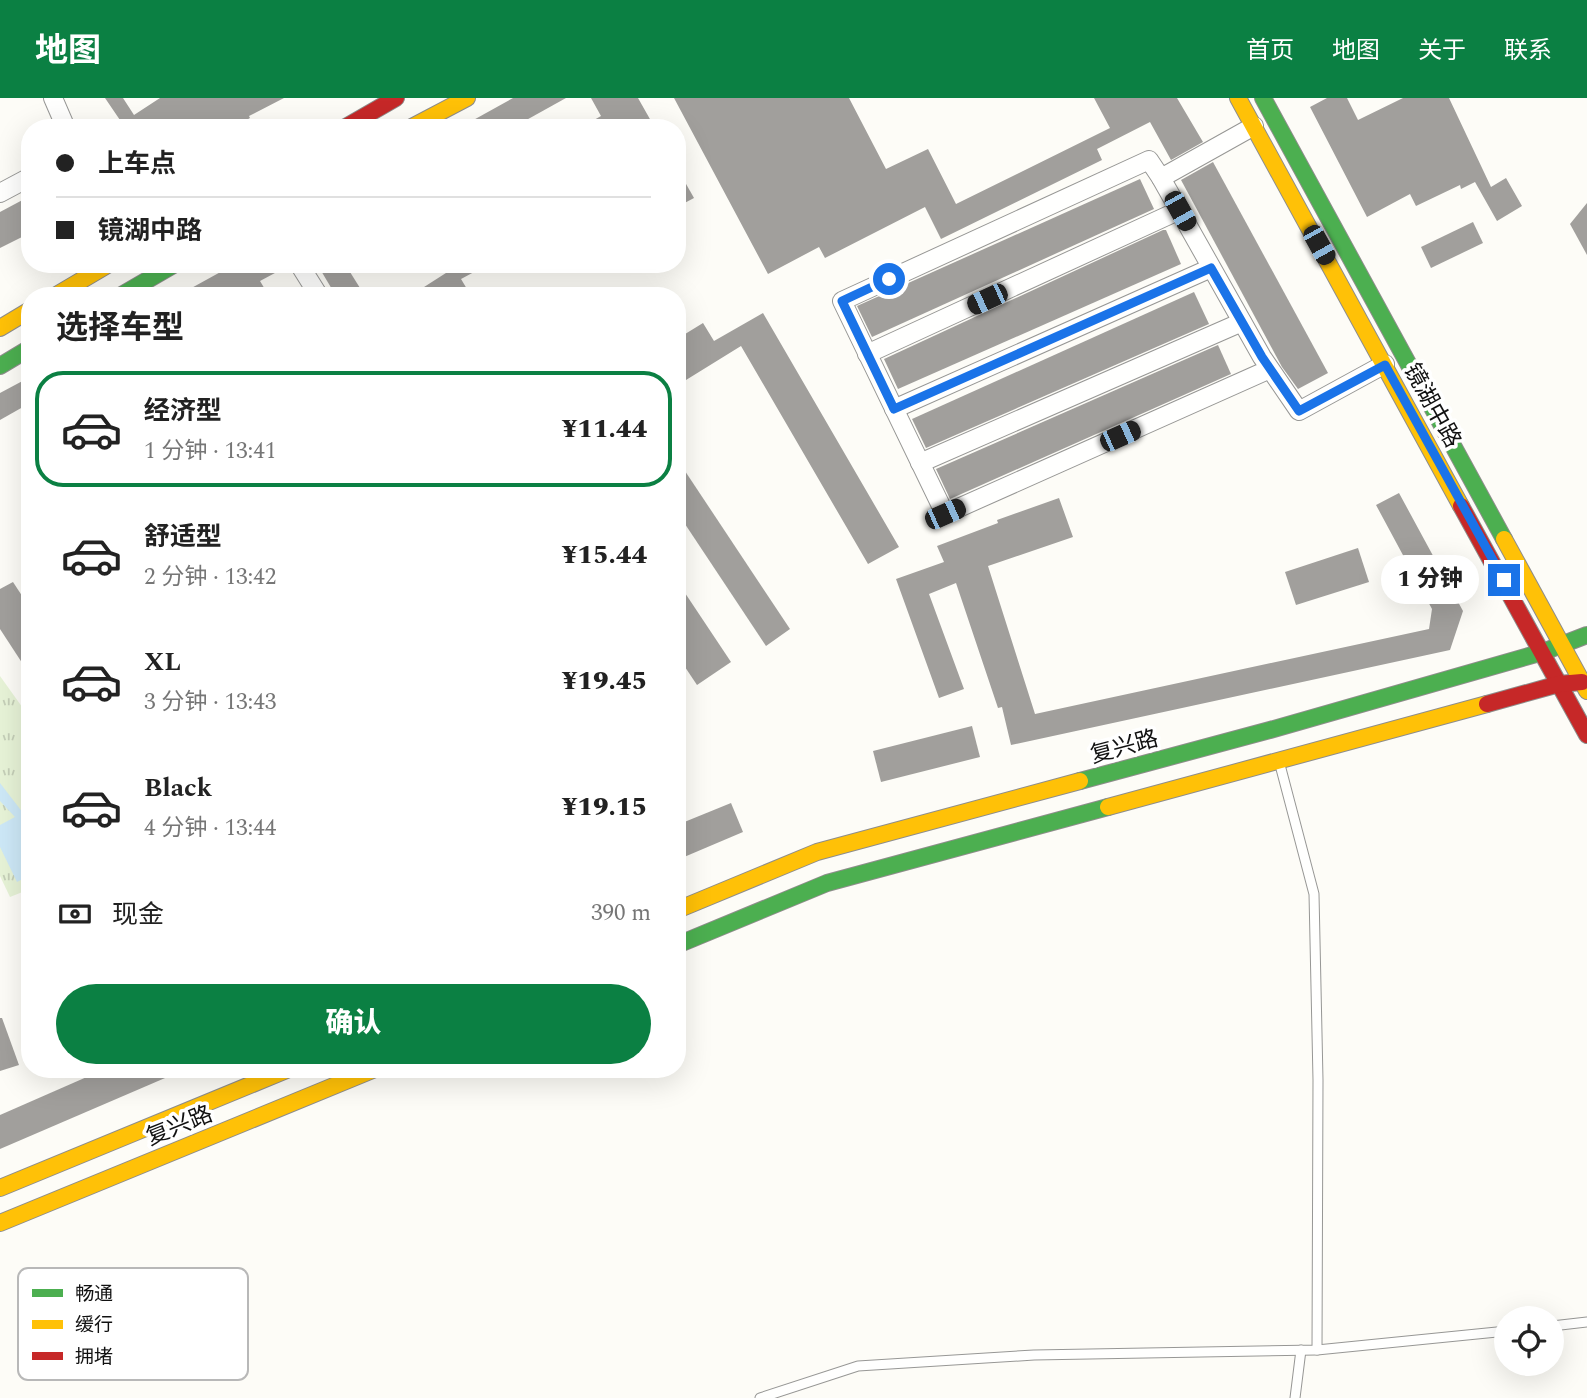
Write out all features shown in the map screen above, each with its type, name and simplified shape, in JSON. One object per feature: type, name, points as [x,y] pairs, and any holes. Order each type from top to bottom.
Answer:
[{"type":"street","points":[[53,98],[62,119]]},
{"type":"street","points":[[361,118],[467,98]]},
{"type":"street","name":"镜湖中路","points":[[1238,98],[1587,735]]},
{"type":"street","name":"镜湖中路","points":[[1263,98],[1584,687]]},
{"type":"street","points":[[1161,178],[1254,126]]},
{"type":"street","points":[[1270,369],[945,514],[842,301],[1149,160],[1270,369],[1299,411],[1385,365]]},
{"type":"street","points":[[0,193],[21,182]]},
{"type":"street","points":[[867,354],[1180,211]]},
{"type":"street","points":[[894,409],[1211,268]]},
{"type":"street","points":[[70,287],[94,273]]},
{"type":"street","points":[[135,287],[160,273]]},
{"type":"street","points":[[0,328],[21,315]]},
{"type":"street","points":[[920,463],[1242,322]]},
{"type":"street","points":[[0,366],[21,353]]},
{"type":"street","name":"复兴路","points":[[686,906],[817,852],[1243,737],[1543,652],[1587,635]]},
{"type":"street","points":[[686,941],[827,883],[1559,684],[1584,687]]},
{"type":"street","name":"复兴路","points":[[0,1188],[267,1078]]},
{"type":"street","name":"复兴路","points":[[0,1223],[352,1078]]},
{"type":"lane","points":[[1279,761],[1314,894],[1318,1080],[1317,1350]]},
{"type":"lane","points":[[1564,1325],[1587,1322]]},
{"type":"lane","points":[[760,1398],[858,1367],[1034,1355],[1317,1350],[1494,1332]]},
{"type":"lane","points":[[1295,1398],[1301,1350]]},
{"type":"green space","points":[[0,676],[21,705],[21,893],[10,897],[0,876]]},
{"type":"water","points":[[0,783],[21,810],[21,880],[17,882],[0,847],[0,825],[15,817],[0,801]]},
{"type":"building","points":[[105,98],[123,98],[134,115],[160,98],[284,98],[249,116],[248,119],[119,119]]},
{"type":"building","points":[[513,98],[566,98],[528,119],[475,119]]},
{"type":"building","points":[[591,98],[638,98],[650,119],[596,119],[601,116]]},
{"type":"building","points":[[674,98],[849,98],[886,169],[928,149],[956,204],[1110,128],[1094,98],[1177,98],[1203,142],[1171,160],[1150,122],[1097,149],[1102,160],[941,239],[925,207],[825,258],[819,247],[768,274]]},
{"type":"building","points":[[1327,98],[1347,98],[1358,120],[1403,98],[1449,98],[1491,187],[1506,178],[1522,206],[1497,221],[1475,182],[1461,189],[1460,185],[1416,206],[1410,194],[1367,217],[1310,107]]},
{"type":"building","points":[[1213,162],[1328,373],[1298,389],[1282,367],[1181,180]]},
{"type":"building","points":[[1140,179],[1154,209],[872,337],[857,306]]},
{"type":"building","points":[[686,184],[694,198],[686,202]]},
{"type":"building","points":[[21,201],[21,238],[0,248],[0,212]]},
{"type":"building","points":[[1587,203],[1587,255],[1570,224]]},
{"type":"building","points":[[1473,222],[1483,243],[1431,268],[1421,247]]},
{"type":"building","points":[[1166,230],[1181,264],[898,389],[884,359]]},
{"type":"building","points":[[219,273],[275,273],[260,281],[264,287],[193,287]]},
{"type":"building","points":[[322,273],[351,273],[359,287],[331,287]]},
{"type":"building","points":[[446,273],[472,273],[461,279],[466,287],[424,287]]},
{"type":"building","points":[[1194,292],[1209,324],[926,448],[912,419]]},
{"type":"building","points":[[763,313],[899,547],[868,564],[741,346],[686,380],[686,333],[703,323],[714,341]]},
{"type":"building","points":[[1218,345],[1231,374],[950,499],[936,469]]},
{"type":"building","points":[[21,382],[21,408],[0,420],[0,393]]},
{"type":"building","points":[[686,473],[790,629],[766,646],[686,526]]},
{"type":"building","points":[[1399,493],[1463,611],[1450,650],[1011,745],[1002,707],[998,708],[956,583],[929,594],[964,689],[939,698],[896,579],[944,562],[937,546],[998,523],[997,520],[1059,498],[1073,537],[988,566],[1035,714],[1429,629],[1432,609],[1376,505]]},
{"type":"building","points":[[1358,548],[1369,582],[1296,605],[1285,572]]},
{"type":"building","points":[[13,582],[21,594],[21,661],[0,629],[0,589]]},
{"type":"building","points":[[686,594],[731,662],[697,685],[686,668]]},
{"type":"building","points":[[972,726],[980,757],[881,782],[873,751]]},
{"type":"building","points":[[731,803],[743,832],[686,856],[686,821]]},
{"type":"building","points":[[0,1018],[19,1065],[0,1071]]},
{"type":"building","points":[[84,1078],[165,1078],[0,1149],[0,1115]]},
{"type":"traffic: fast","points":[[1263,98],[1504,539]]},
{"type":"traffic: fast","points":[[135,287],[160,273]]},
{"type":"traffic: fast","points":[[0,366],[21,353]]},
{"type":"traffic: fast","points":[[1080,781],[1543,652],[1587,635]]},
{"type":"traffic: fast","points":[[686,941],[827,883],[1108,807]]},
{"type":"traffic: slow","points":[[427,119],[467,98]]},
{"type":"traffic: slow","points":[[1238,98],[1461,506]]},
{"type":"traffic: slow","points":[[70,287],[94,273]]},
{"type":"traffic: slow","points":[[0,328],[21,315]]},
{"type":"traffic: slow","points":[[1504,539],[1587,691]]},
{"type":"traffic: slow","points":[[1108,807],[1487,704]]},
{"type":"traffic: slow","points":[[686,906],[817,852],[1080,781]]},
{"type":"traffic: slow","points":[[0,1188],[267,1078]]},
{"type":"traffic: slow","points":[[0,1223],[353,1078]]},
{"type":"traffic: jam","points":[[360,119],[396,98]]},
{"type":"traffic: jam","points":[[1461,506],[1587,735]]},
{"type":"traffic: jam","points":[[1487,704],[1559,684],[1582,682]]},
{"type":"route","points":[[889,279],[842,301],[894,409],[1211,268],[1262,357],[1299,411],[1385,365],[1504,580]]}]
